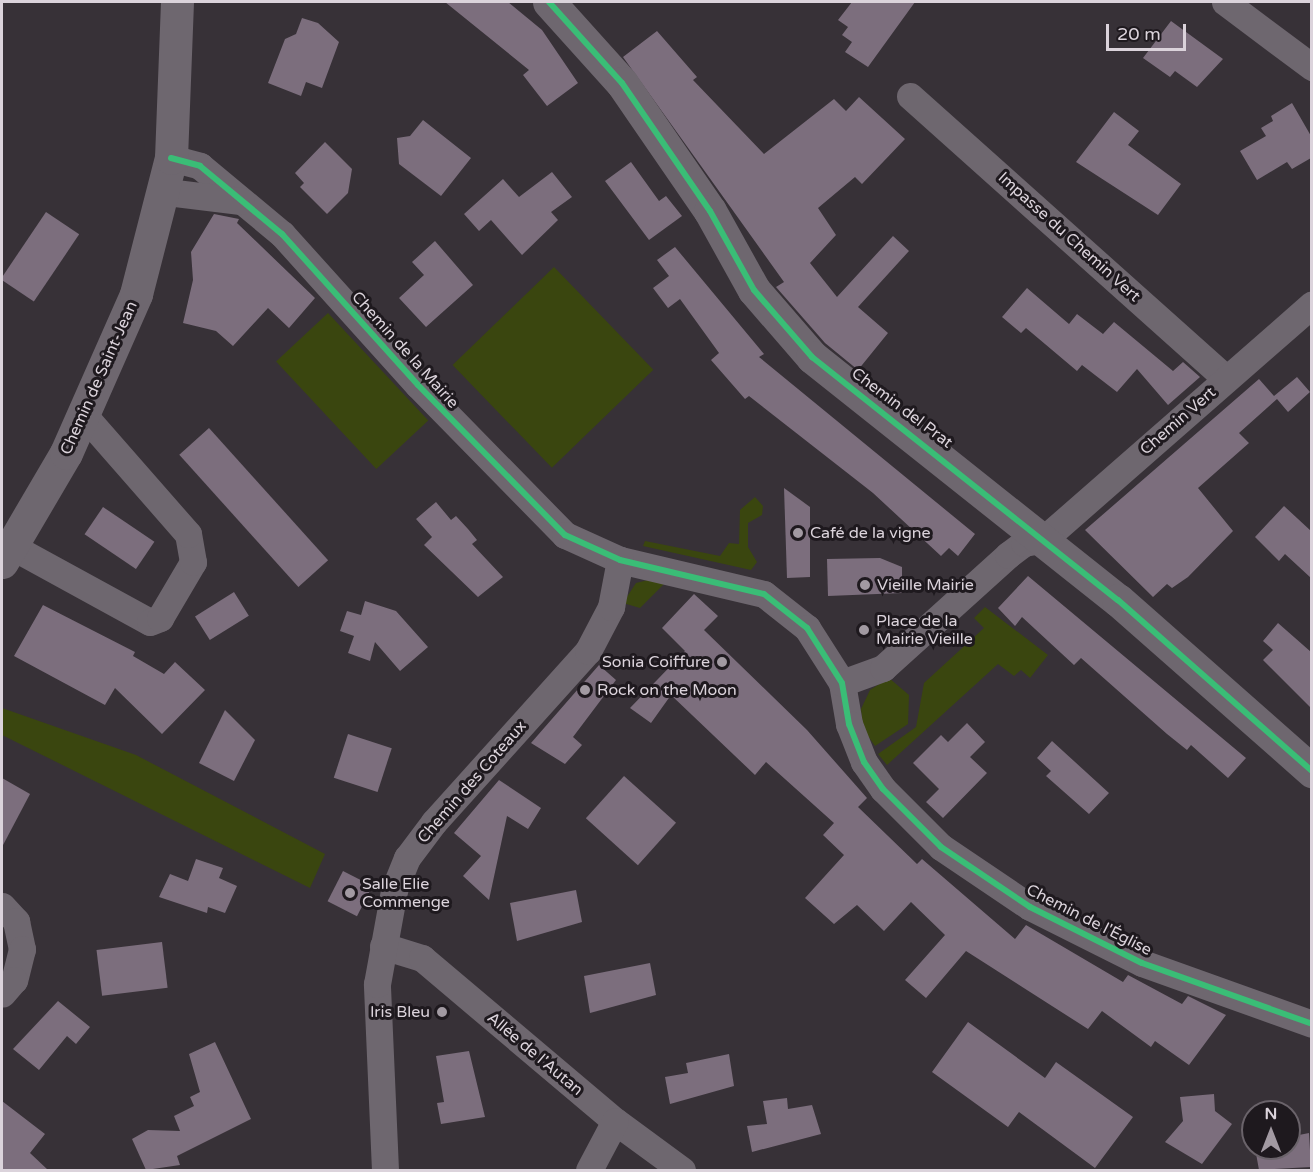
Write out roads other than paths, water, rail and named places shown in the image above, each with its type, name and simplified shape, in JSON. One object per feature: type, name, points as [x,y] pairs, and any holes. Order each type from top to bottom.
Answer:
[{"type":"street","name":"Chemin de Saint-Jean","points":[[6,554],[84,415],[136,294],[167,192],[171,158],[177,2]]},
{"type":"street","name":"Chemin del Prat","points":[[549,2],[622,83],[710,211],[754,290],[812,357],[1044,538],[1311,771]]},
{"type":"street","points":[[1225,2],[1311,67]]},
{"type":"street","name":"Impasse du Chemin Vert","points":[[910,96],[1226,379]]},
{"type":"street","name":"Chemin de la Mairie","points":[[171,158],[200,166],[282,234],[532,506],[565,536],[620,560]]},
{"type":"street","points":[[167,192],[244,202]]},
{"type":"street","name":"Chemin Vert","points":[[1044,538],[1311,304]]},
{"type":"street","points":[[6,554],[150,622],[160,618],[193,562],[188,534],[84,415]]},
{"type":"street","points":[[620,560],[764,594],[807,628],[842,683],[883,668],[1008,555],[1044,538]]},
{"type":"street","name":"Chemin des Coteaux","points":[[385,1170],[377,984],[383,946],[407,858],[588,651],[611,607],[620,560]]},
{"type":"street","name":"Chemin de l'Église","points":[[842,683],[849,723],[883,789],[941,847],[1030,907],[1142,963],[1311,1024]]},
{"type":"street","points":[[2,906],[16,921],[22,949],[14,980],[2,994]]},
{"type":"street","name":"Allée de l'Autan","points":[[383,946],[422,958],[615,1121],[682,1170]]},
{"type":"street","points":[[589,1170],[615,1121]]},
{"type":"place","name":"Café de la vigne","points":[[798,533]]},
{"type":"place","name":"Vieille Mairie","points":[[865,585]]},
{"type":"place","name":"Place de la Mairie Vieille","points":[[864,630]]},
{"type":"place","name":"Sonia Coiffure","points":[[722,662]]},
{"type":"place","name":"Rock on the Moon","points":[[585,690]]},
{"type":"place","name":"Salle Elie Commenge","points":[[350,893]]},
{"type":"place","name":"Iris Bleu","points":[[442,1012]]}]
